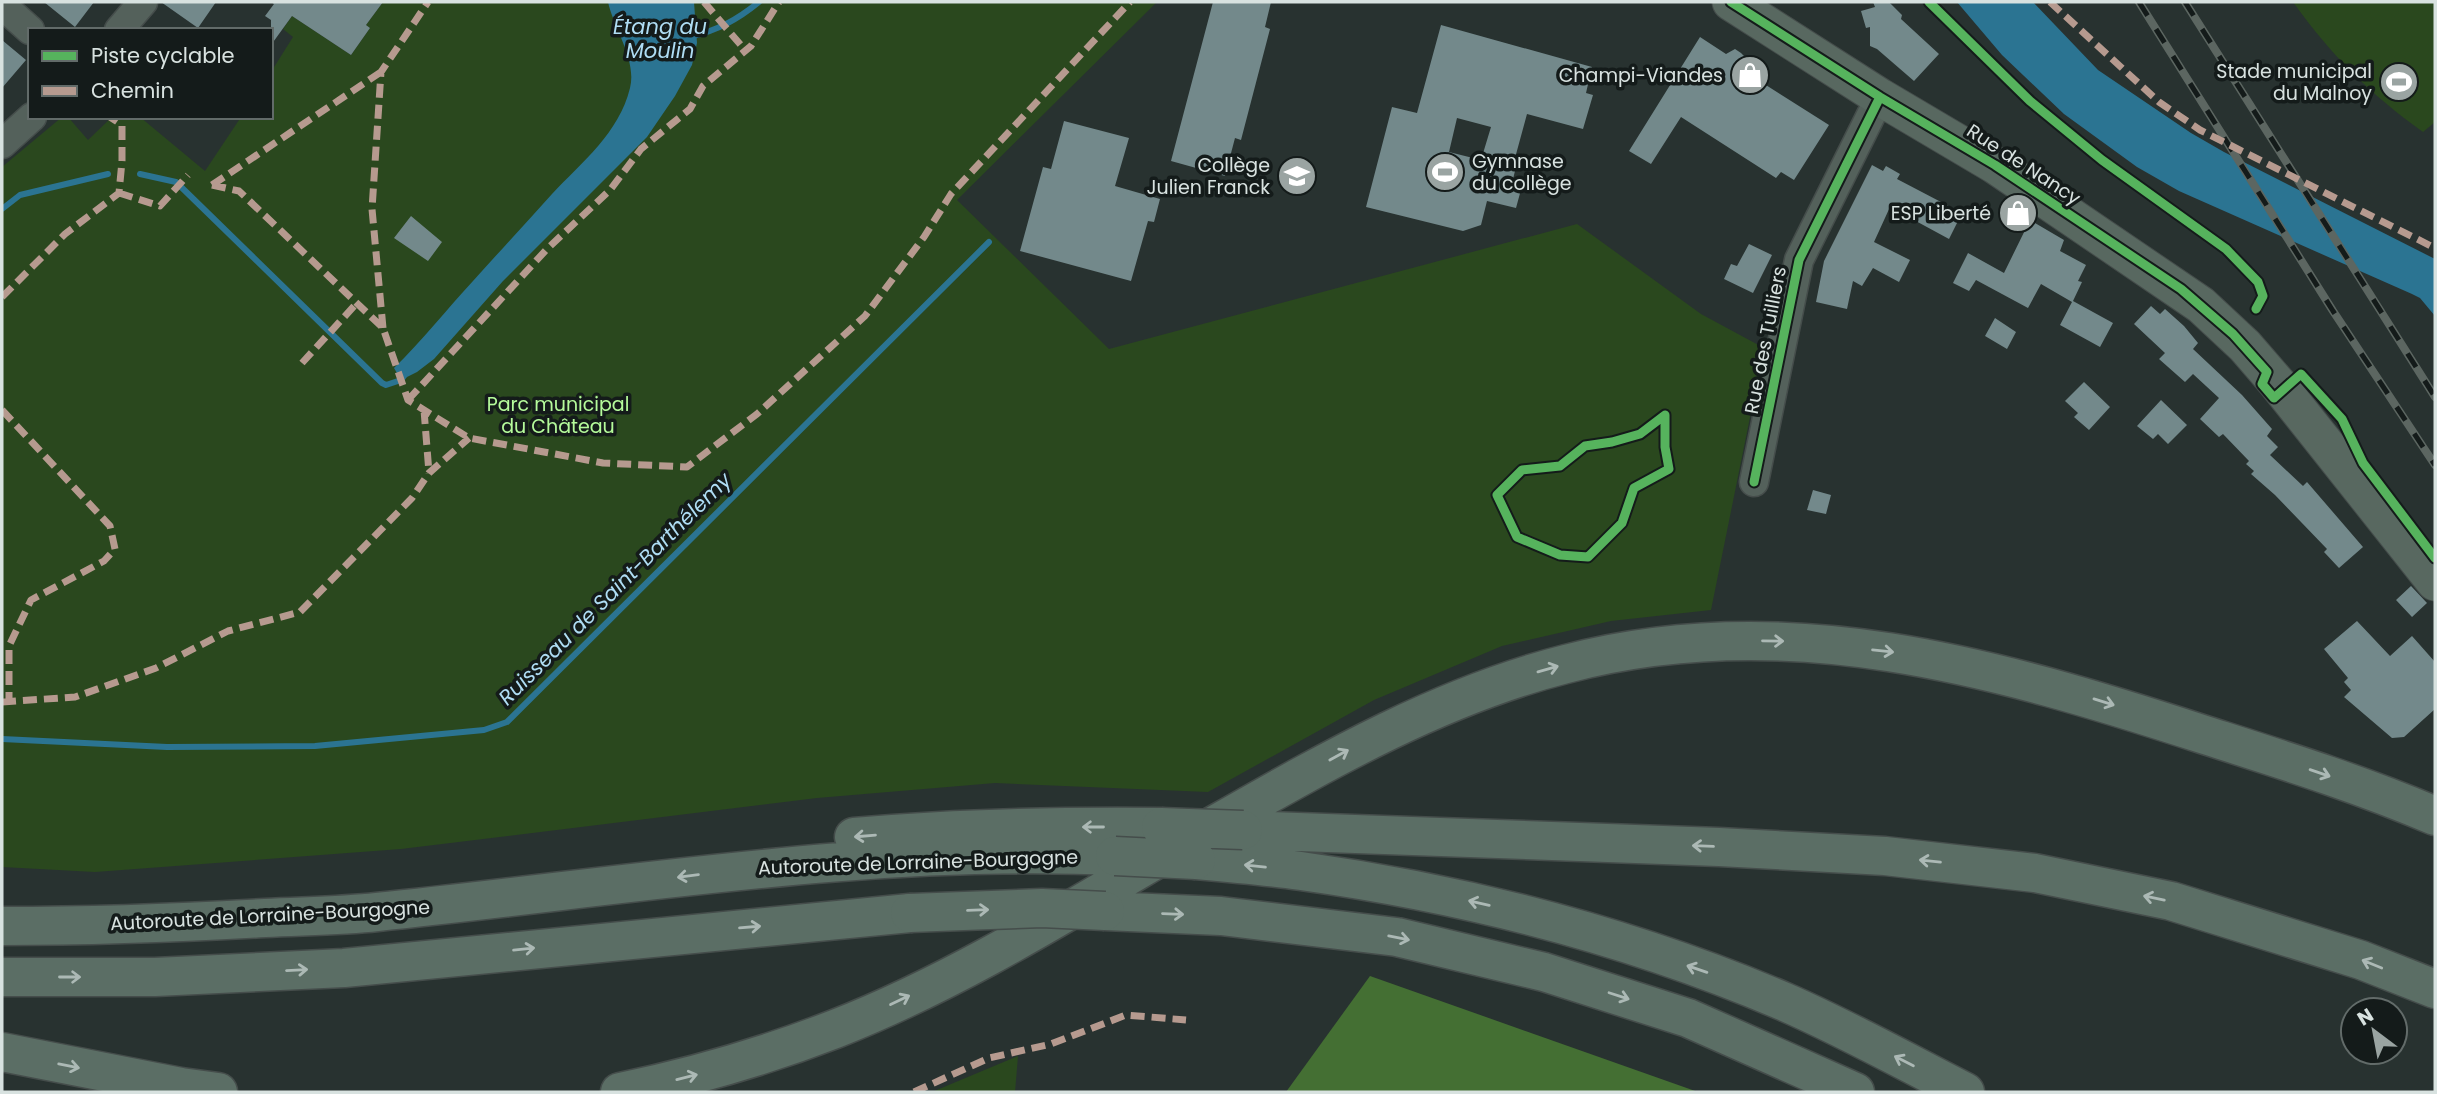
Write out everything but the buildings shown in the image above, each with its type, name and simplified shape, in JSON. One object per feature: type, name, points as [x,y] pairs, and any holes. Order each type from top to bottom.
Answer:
[{"type":"highway","points":[[620,1092],[694,1075],[838,1028],[991,955],[1355,746],[1423,714],[1497,684],[1568,663],[1640,649],[1731,641],[1780,640],[1891,651],[1979,668],[2164,721],[2357,785],[2435,816]]},
{"type":"highway","points":[[780,866],[852,837],[928,831],[1075,826],[1733,847],[1885,856],[2035,873],[2171,901],[2361,960],[2435,989]]},
{"type":"highway","name":"Autoroute de Lorraine-Bourgogne","points":[[2,926],[173,923],[374,912],[780,866],[965,856],[1064,854],[1196,860],[1300,871],[1394,887],[1474,902],[1557,923],[1704,971],[1786,1003],[1965,1092]]},
{"type":"highway","points":[[2,977],[155,977],[344,968],[910,912],[1042,908],[1221,916],[1397,937],[1544,972],[1688,1018],[1855,1092]]},
{"type":"highway","points":[[2,1052],[218,1092]]},
{"type":"main road","name":"Rue de Nancy","points":[[1731,2],[1880,97],[1996,164],[2201,305],[2245,346],[2272,377],[2435,582]]},
{"type":"street","points":[[121,28],[144,2]]},
{"type":"street","points":[[2,5],[28,28]]},
{"type":"street","name":"Rue des Tuilliers","points":[[1754,482],[1799,260],[1880,97]]},
{"type":"street","points":[[2,144],[30,119]]},
{"type":"green space","name":"Parc municipal du Château","points":[[383,2],[1157,2],[957,200],[1109,349],[1577,224],[1701,314],[1764,348],[1711,610],[1611,621],[1502,646],[1374,700],[1208,792],[995,783],[817,798],[401,849],[95,872],[2,867],[2,167],[60,119],[70,119],[88,140],[110,119],[142,119],[205,171],[240,119],[273,119],[273,69],[293,37],[283,29],[292,16],[351,55],[370,28],[366,25]]},
{"type":"green space","name":"Stade municipal du Malnoy","points":[[2293,2],[2435,2],[2435,122],[2423,132],[2386,103],[2352,73]]},
{"type":"green space","points":[[1370,976],[1698,1092],[1286,1092]]},
{"type":"green space","points":[[1018,1056],[1015,1092],[932,1092]]},
{"type":"water","name":"Étang du Moulin","points":[[608,2],[694,2],[697,43],[692,65],[647,137],[503,281],[434,359],[401,380],[394,368],[598,146],[617,119],[625,104],[631,77],[628,56]]},
{"type":"water","points":[[1957,2],[2033,2],[2098,70],[2191,133],[2435,259],[2435,316],[2420,298],[2179,191],[2137,167],[2064,114],[2002,55]]},
{"type":"waterway","name":"Ruisseau de Saint-Barthélemy","points":[[690,37],[727,24],[759,2]]},
{"type":"waterway","name":"Ruisseau de Saint-Barthélemy","points":[[2,209],[20,195],[108,174]]},
{"type":"waterway","name":"Ruisseau de Saint-Barthélemy","points":[[140,174],[176,182],[382,383],[386,385],[401,380],[404,376]]},
{"type":"waterway","name":"Ruisseau de Saint-Barthélemy","points":[[2,739],[167,747],[315,746],[484,730],[507,722],[989,242]]},
{"type":"railway","points":[[2139,2],[2333,311],[2435,465]]},
{"type":"railway","points":[[2185,2],[2435,397]]},
{"type":"marked path","points":[[383,328],[372,209],[381,72],[428,2]]},
{"type":"marked path","points":[[704,2],[745,50]]},
{"type":"marked path","points":[[408,400],[547,249],[610,190],[641,149],[690,109],[703,86],[751,46],[779,2]]},
{"type":"marked path","points":[[212,185],[239,191],[383,328],[408,400],[469,438],[603,463],[687,467],[757,414],[865,316],[924,237],[951,194],[1130,2]]},
{"type":"marked path","points":[[2050,2],[2159,102],[2200,130],[2435,248]]},
{"type":"marked path","points":[[212,185],[381,72]]},
{"type":"marked path","points":[[2,297],[65,234],[119,193],[122,125],[113,119]]},
{"type":"marked path","points":[[119,193],[160,206],[188,175]]},
{"type":"marked path","points":[[302,363],[356,304]]},
{"type":"marked path","points":[[2,410],[110,526],[115,549],[104,561],[31,600],[9,646],[9,702]]},
{"type":"marked path","points":[[424,410],[429,473]]},
{"type":"marked path","points":[[2,702],[75,697],[156,668],[228,631],[300,612],[412,498],[429,473],[469,438]]},
{"type":"marked path","points":[[914,1092],[989,1058],[1051,1044],[1126,1015],[1186,1020]]},
{"type":"cycle path","points":[[1731,2],[1880,97],[1995,165],[2181,289],[2233,334],[2267,372],[2262,384],[2274,398],[2301,374],[2342,419],[2363,463],[2435,558]]},
{"type":"cycle path","points":[[1929,2],[2030,101],[2102,160],[2226,249],[2258,282],[2263,296],[2256,309]]},
{"type":"cycle path","points":[[1754,482],[1799,260],[1880,97]]},
{"type":"cycle path","points":[[1665,415],[1665,447],[1669,469],[1634,488],[1622,523],[1588,557],[1560,555],[1517,537],[1497,495],[1522,470],[1560,466],[1585,446],[1640,434],[1665,415]]},
{"type":"place","name":"Champi-Viandes","points":[[1750,75]]},
{"type":"place","name":"Stade municipal du Malnoy","points":[[2399,82]]},
{"type":"place","name":"Gymnase du collège","points":[[1445,172]]},
{"type":"place","name":"Collège Julien Franck","points":[[1297,176]]},
{"type":"place","name":"ESP Liberté","points":[[2018,213]]}]
